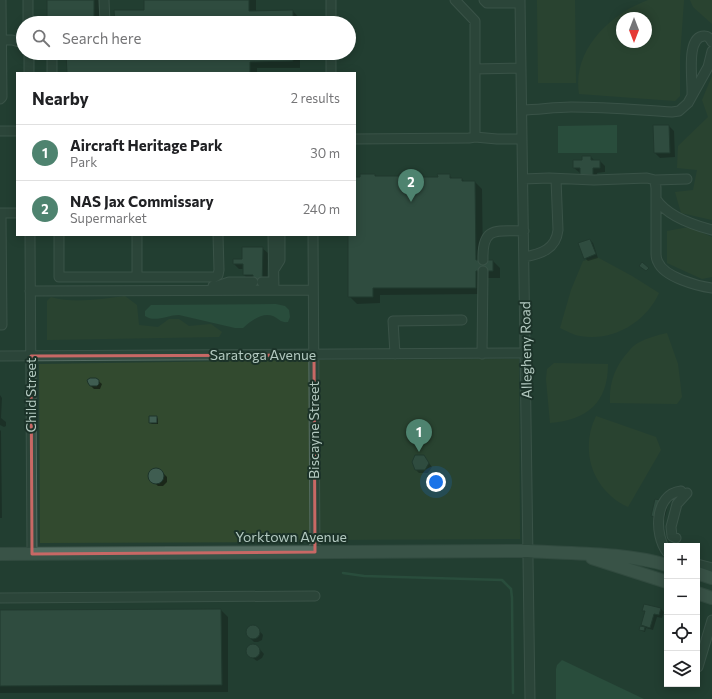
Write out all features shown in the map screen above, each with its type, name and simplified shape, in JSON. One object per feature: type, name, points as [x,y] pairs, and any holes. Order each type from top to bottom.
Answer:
[{"type":"main road","name":"Yorktown Avenue","points":[[0,554],[528,551],[613,555],[664,564]]},
{"type":"main road","name":"Yorktown Avenue","points":[[581,554],[664,581]]},
{"type":"main road","points":[[700,574],[712,578]]},
{"type":"main road","points":[[700,594],[712,598]]},
{"type":"street","points":[[0,99],[2,97],[1,0]]},
{"type":"street","points":[[28,0],[28,16]]},
{"type":"street","points":[[104,0],[105,16]]},
{"type":"street","points":[[331,0],[331,16]]},
{"type":"street","points":[[454,0],[475,21],[475,137]]},
{"type":"street","points":[[484,0],[487,3],[520,1]]},
{"type":"street","name":"Allegheny Road","points":[[520,1],[530,699]]},
{"type":"street","points":[[1,35],[16,41]]},
{"type":"street","points":[[692,95],[691,55],[695,41],[702,36],[707,36],[712,42]]},
{"type":"street","points":[[522,110],[564,107],[613,107],[672,112],[679,111],[688,103],[708,67],[712,51]]},
{"type":"street","points":[[29,60],[29,72]]},
{"type":"street","points":[[52,60],[52,72]]},
{"type":"street","points":[[331,60],[331,72]]},
{"type":"street","points":[[475,69],[521,68]]},
{"type":"street","points":[[0,131],[16,131]]},
{"type":"street","points":[[356,139],[475,137],[522,139]]},
{"type":"street","points":[[524,257],[537,255],[552,247],[557,237],[556,178]]},
{"type":"street","points":[[523,179],[687,179]]},
{"type":"street","points":[[655,180],[656,253],[658,262],[664,269],[678,278],[694,284],[712,288]]},
{"type":"street","points":[[656,198],[659,204],[678,217],[691,224],[712,230]]},
{"type":"street","points":[[0,325],[2,325],[0,243],[1,213],[16,213]]},
{"type":"street","points":[[483,260],[483,246],[486,238],[490,234],[497,231],[524,231]]},
{"type":"street","name":"Child Street","points":[[30,236],[32,554]]},
{"type":"street","points":[[59,236],[59,277],[118,277],[215,277],[218,275],[219,270],[218,236]]},
{"type":"street","points":[[137,236],[137,277]]},
{"type":"street","points":[[273,236],[274,286]]},
{"type":"street","points":[[274,270],[280,260],[280,236]]},
{"type":"street","name":"Biscayne Street","points":[[313,236],[315,552]]},
{"type":"street","points":[[482,354],[484,271]]},
{"type":"street","points":[[187,290],[193,286],[217,286],[229,282],[258,282],[274,286],[314,290]]},
{"type":"street","points":[[30,291],[187,290],[274,286]]},
{"type":"street","points":[[395,354],[393,321],[462,320]]},
{"type":"street","name":"Saratoga Avenue","points":[[0,356],[526,353]]},
{"type":"street","points":[[664,547],[658,531],[658,523],[664,499],[670,494],[684,492],[677,504],[671,527],[672,536],[676,538]]},
{"type":"street","points":[[700,565],[712,568]]},
{"type":"street","points":[[0,598],[315,596]]},
{"type":"street","points":[[700,659],[712,620]]},
{"type":"highlighted area","points":[[314,355],[315,552],[32,554],[31,356]]},
{"type":"shaded area","points":[[537,0],[575,0],[576,83],[538,83]]},
{"type":"shaded area","points":[[648,0],[684,0],[680,57],[680,96],[675,101],[579,94],[578,78],[581,63],[597,36],[616,17],[616,48],[652,48],[652,12],[624,12]]},
{"type":"shaded area","points":[[690,0],[712,0],[712,24],[693,7]]},
{"type":"shaded area","points":[[712,76],[712,220],[681,213],[675,192],[693,190],[697,170],[677,168],[678,146],[708,117],[702,100]]},
{"type":"shaded area","points":[[617,125],[617,153],[558,153],[558,126]]},
{"type":"shaded area","points":[[689,227],[712,237],[712,277],[702,279],[667,263],[667,231]]},
{"type":"shaded area","points":[[597,257],[659,293],[646,313],[627,328],[604,336],[592,337],[572,334],[560,328],[571,290],[583,261]]},
{"type":"shaded area","points":[[125,296],[137,305],[139,325],[158,327],[169,319],[179,319],[189,326],[211,324],[222,332],[219,337],[47,340],[47,301],[51,297],[78,301]]},
{"type":"shaded area","points":[[276,304],[285,306],[289,310],[290,317],[288,322],[282,321],[273,316],[265,315],[253,320],[243,328],[235,328],[179,315],[157,319],[145,316],[145,311],[151,305]]},
{"type":"shaded area","points":[[667,333],[678,364],[682,397],[677,404],[610,403],[614,375],[624,357],[637,344],[652,337]]},
{"type":"shaded area","points":[[519,359],[520,539],[320,540],[318,360]]},
{"type":"shaded area","points":[[311,360],[313,542],[40,543],[39,364]]},
{"type":"shaded area","points":[[554,363],[608,364],[607,378],[604,389],[593,407],[575,418],[550,423],[546,379],[547,369]]},
{"type":"shaded area","points":[[596,416],[656,437],[661,450],[628,507],[616,500],[606,491],[592,469],[589,456],[589,443],[591,429]]},
{"type":"shaded area","points":[[562,660],[644,699],[556,699],[556,669],[557,665]]},
{"type":"building","points":[[47,0],[94,0],[94,16],[47,16]]},
{"type":"building","points":[[144,0],[249,0],[249,11],[293,10],[293,16],[114,16],[114,10],[144,10]]},
{"type":"building","points":[[66,60],[293,60],[250,62],[250,72],[67,72]]},
{"type":"building","points":[[653,125],[669,125],[670,153],[654,153]]},
{"type":"building","points":[[582,156],[591,156],[591,160],[600,160],[600,168],[593,168],[593,175],[580,175],[580,168],[573,168],[573,160],[582,160]]},
{"type":"building","points":[[360,174],[375,174],[375,176],[399,176],[399,174],[413,174],[413,177],[438,177],[437,174],[450,174],[450,178],[462,178],[462,181],[475,181],[476,260],[493,260],[493,271],[476,271],[476,288],[373,288],[373,297],[348,297],[348,236],[356,236],[356,177],[360,177]]},
{"type":"building","points":[[590,239],[596,254],[584,259],[578,243]]},
{"type":"building","points":[[242,247],[263,247],[262,287],[253,287],[253,275],[243,275],[243,264],[233,264],[233,259],[242,259]]},
{"type":"building","points":[[642,262],[649,268],[646,271],[639,266]]},
{"type":"building","points":[[90,378],[96,378],[99,380],[99,384],[97,386],[90,386],[87,380]]},
{"type":"building","points":[[149,416],[157,416],[157,423],[149,423]]},
{"type":"building","points":[[415,455],[424,455],[429,463],[425,470],[415,470],[412,462]]},
{"type":"building","points":[[156,468],[162,470],[164,476],[162,482],[156,484],[150,482],[148,476],[150,470]]},
{"type":"building","points":[[655,499],[665,501],[661,518],[651,516]]},
{"type":"building","points":[[644,604],[661,608],[659,615],[654,614],[650,628],[641,625],[645,611],[642,611]]},
{"type":"building","points":[[221,609],[222,685],[0,686],[0,610]]},
{"type":"building","points":[[250,625],[256,625],[260,629],[260,635],[256,639],[250,639],[246,635],[246,629]]},
{"type":"building","points":[[640,626],[645,627],[644,631],[639,630]]},
{"type":"building","points":[[250,644],[256,644],[260,648],[260,654],[256,658],[250,658],[246,654],[246,648]]},
{"type":"waterway","points":[[343,573],[364,576],[502,580],[511,589],[512,598],[513,693]]},
{"type":"place","name":"NAS Jax Commissary","points":[[411,202]]},
{"type":"place","name":"Aircraft Heritage Park","points":[[419,452]]}]
